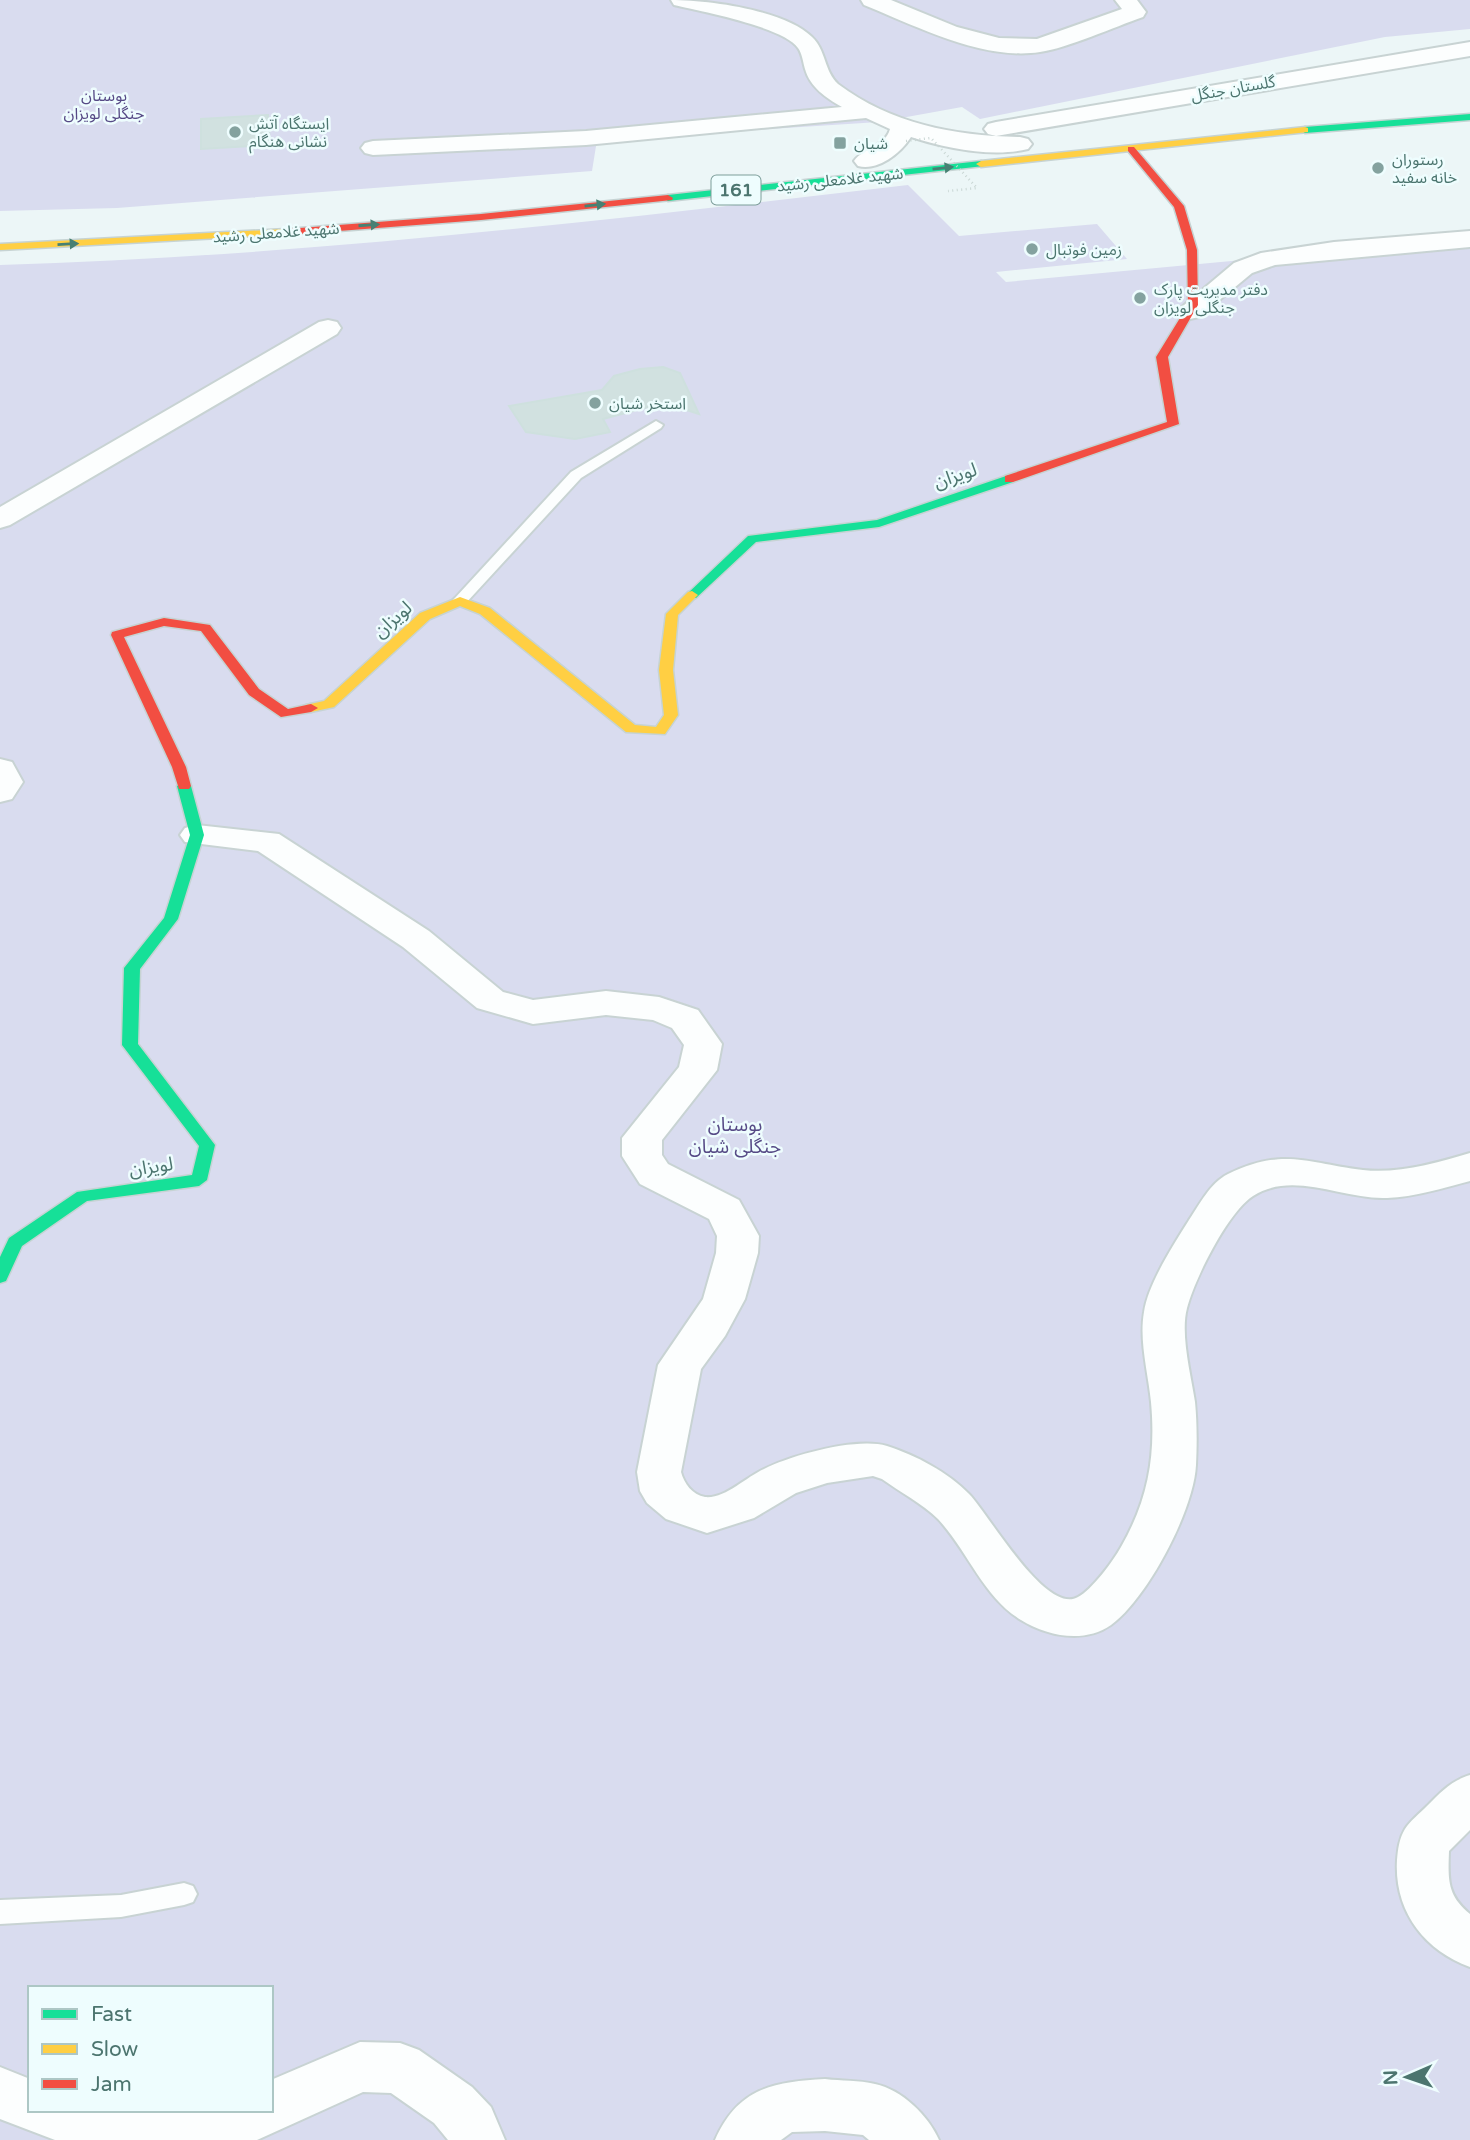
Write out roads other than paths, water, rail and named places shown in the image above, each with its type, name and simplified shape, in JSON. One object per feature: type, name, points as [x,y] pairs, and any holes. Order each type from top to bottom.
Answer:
[{"type":"street","points":[[682,0],[769,24],[803,40],[813,54],[818,76],[828,89],[869,111],[904,135],[971,144],[1020,144]]},
{"type":"street","points":[[872,0],[949,32],[999,45],[1039,46],[1135,12],[1126,0]]},
{"type":"street","name":"گلستان جنگل","points":[[996,129],[1470,49]]},
{"type":"street","points":[[373,148],[586,138],[869,111]]},
{"type":"street","name":"شهید غلامعلی رشید","points":[[0,247],[188,238],[481,217],[1131,149],[1470,117]]},
{"type":"street","name":"شهید غلامعلی رشید","points":[[820,165],[1126,132]]},
{"type":"street","points":[[866,161],[904,135]]},
{"type":"street","name":"لویزان","points":[[0,1277],[15,1242],[83,1196],[199,1180],[207,1145],[130,1045],[132,968],[171,919],[197,835],[179,767],[117,635],[164,622],[205,628],[254,692],[286,714],[329,704],[425,616],[460,601],[485,611],[631,729],[660,731],[671,715],[666,670],[672,614],[752,539],[879,523],[1173,424],[1162,357],[1193,305],[1192,250],[1179,206],[1131,149]]},
{"type":"street","points":[[1190,311],[1243,268],[1270,258],[1470,239]]},
{"type":"street","points":[[0,519],[328,328]]},
{"type":"street","points":[[0,769],[6,782],[0,792]]},
{"type":"street","points":[[197,835],[267,841],[416,939],[489,1000],[533,1012],[606,1003],[659,1009],[685,1019],[703,1044],[698,1070],[642,1138],[642,1156],[654,1174],[725,1210],[738,1236],[737,1253],[724,1299],[710,1325],[680,1365],[659,1472],[663,1491],[682,1507],[707,1516],[738,1506],[781,1480],[827,1466],[873,1459],[898,1467],[953,1506],[1017,1592],[1041,1608],[1068,1619],[1093,1613],[1112,1594],[1132,1570],[1160,1519],[1174,1468],[1173,1405],[1165,1348],[1165,1310],[1186,1258],[1220,1204],[1240,1185],[1277,1172],[1306,1172],[1364,1184],[1390,1184],[1438,1176],[1470,1167]]},
{"type":"street","points":[[1470,1796],[1424,1843],[1422,1876],[1430,1908],[1449,1929],[1470,1944]]},
{"type":"street","points":[[273,2106],[360,2067],[400,2068],[453,2105],[471,2126],[477,2140]]},
{"type":"street","points":[[0,2093],[28,2104]]},
{"type":"street","points":[[743,2140],[754,2126],[784,2107],[825,2105],[875,2110],[911,2140]]},
{"type":"street","points":[[56,2112],[165,2128],[205,2128],[245,2120],[261,2112]]},
{"type":"lane","points":[[460,601],[576,475],[656,425]]},
{"type":"lane","points":[[0,1912],[121,1906],[184,1894]]},
{"type":"place","name":"ایستگاه آتش نشانی هنگام","points":[[235,132]]},
{"type":"place","name":"شیان","points":[[840,143]]},
{"type":"place","name":"رستوران خانه سفید","points":[[1378,168]]},
{"type":"place","name":"زمین فوتبال","points":[[1032,249]]},
{"type":"place","name":"دفتر مدیریت پارک جنگلی لویزان","points":[[1140,298]]},
{"type":"place","name":"استخر شیان","points":[[595,403]]},
{"type":"park label","name":"بوستان جنگلی لویزان","points":[[104,104]]},
{"type":"park label","name":"بوستان جنگلی شیان","points":[[735,1135]]}]
